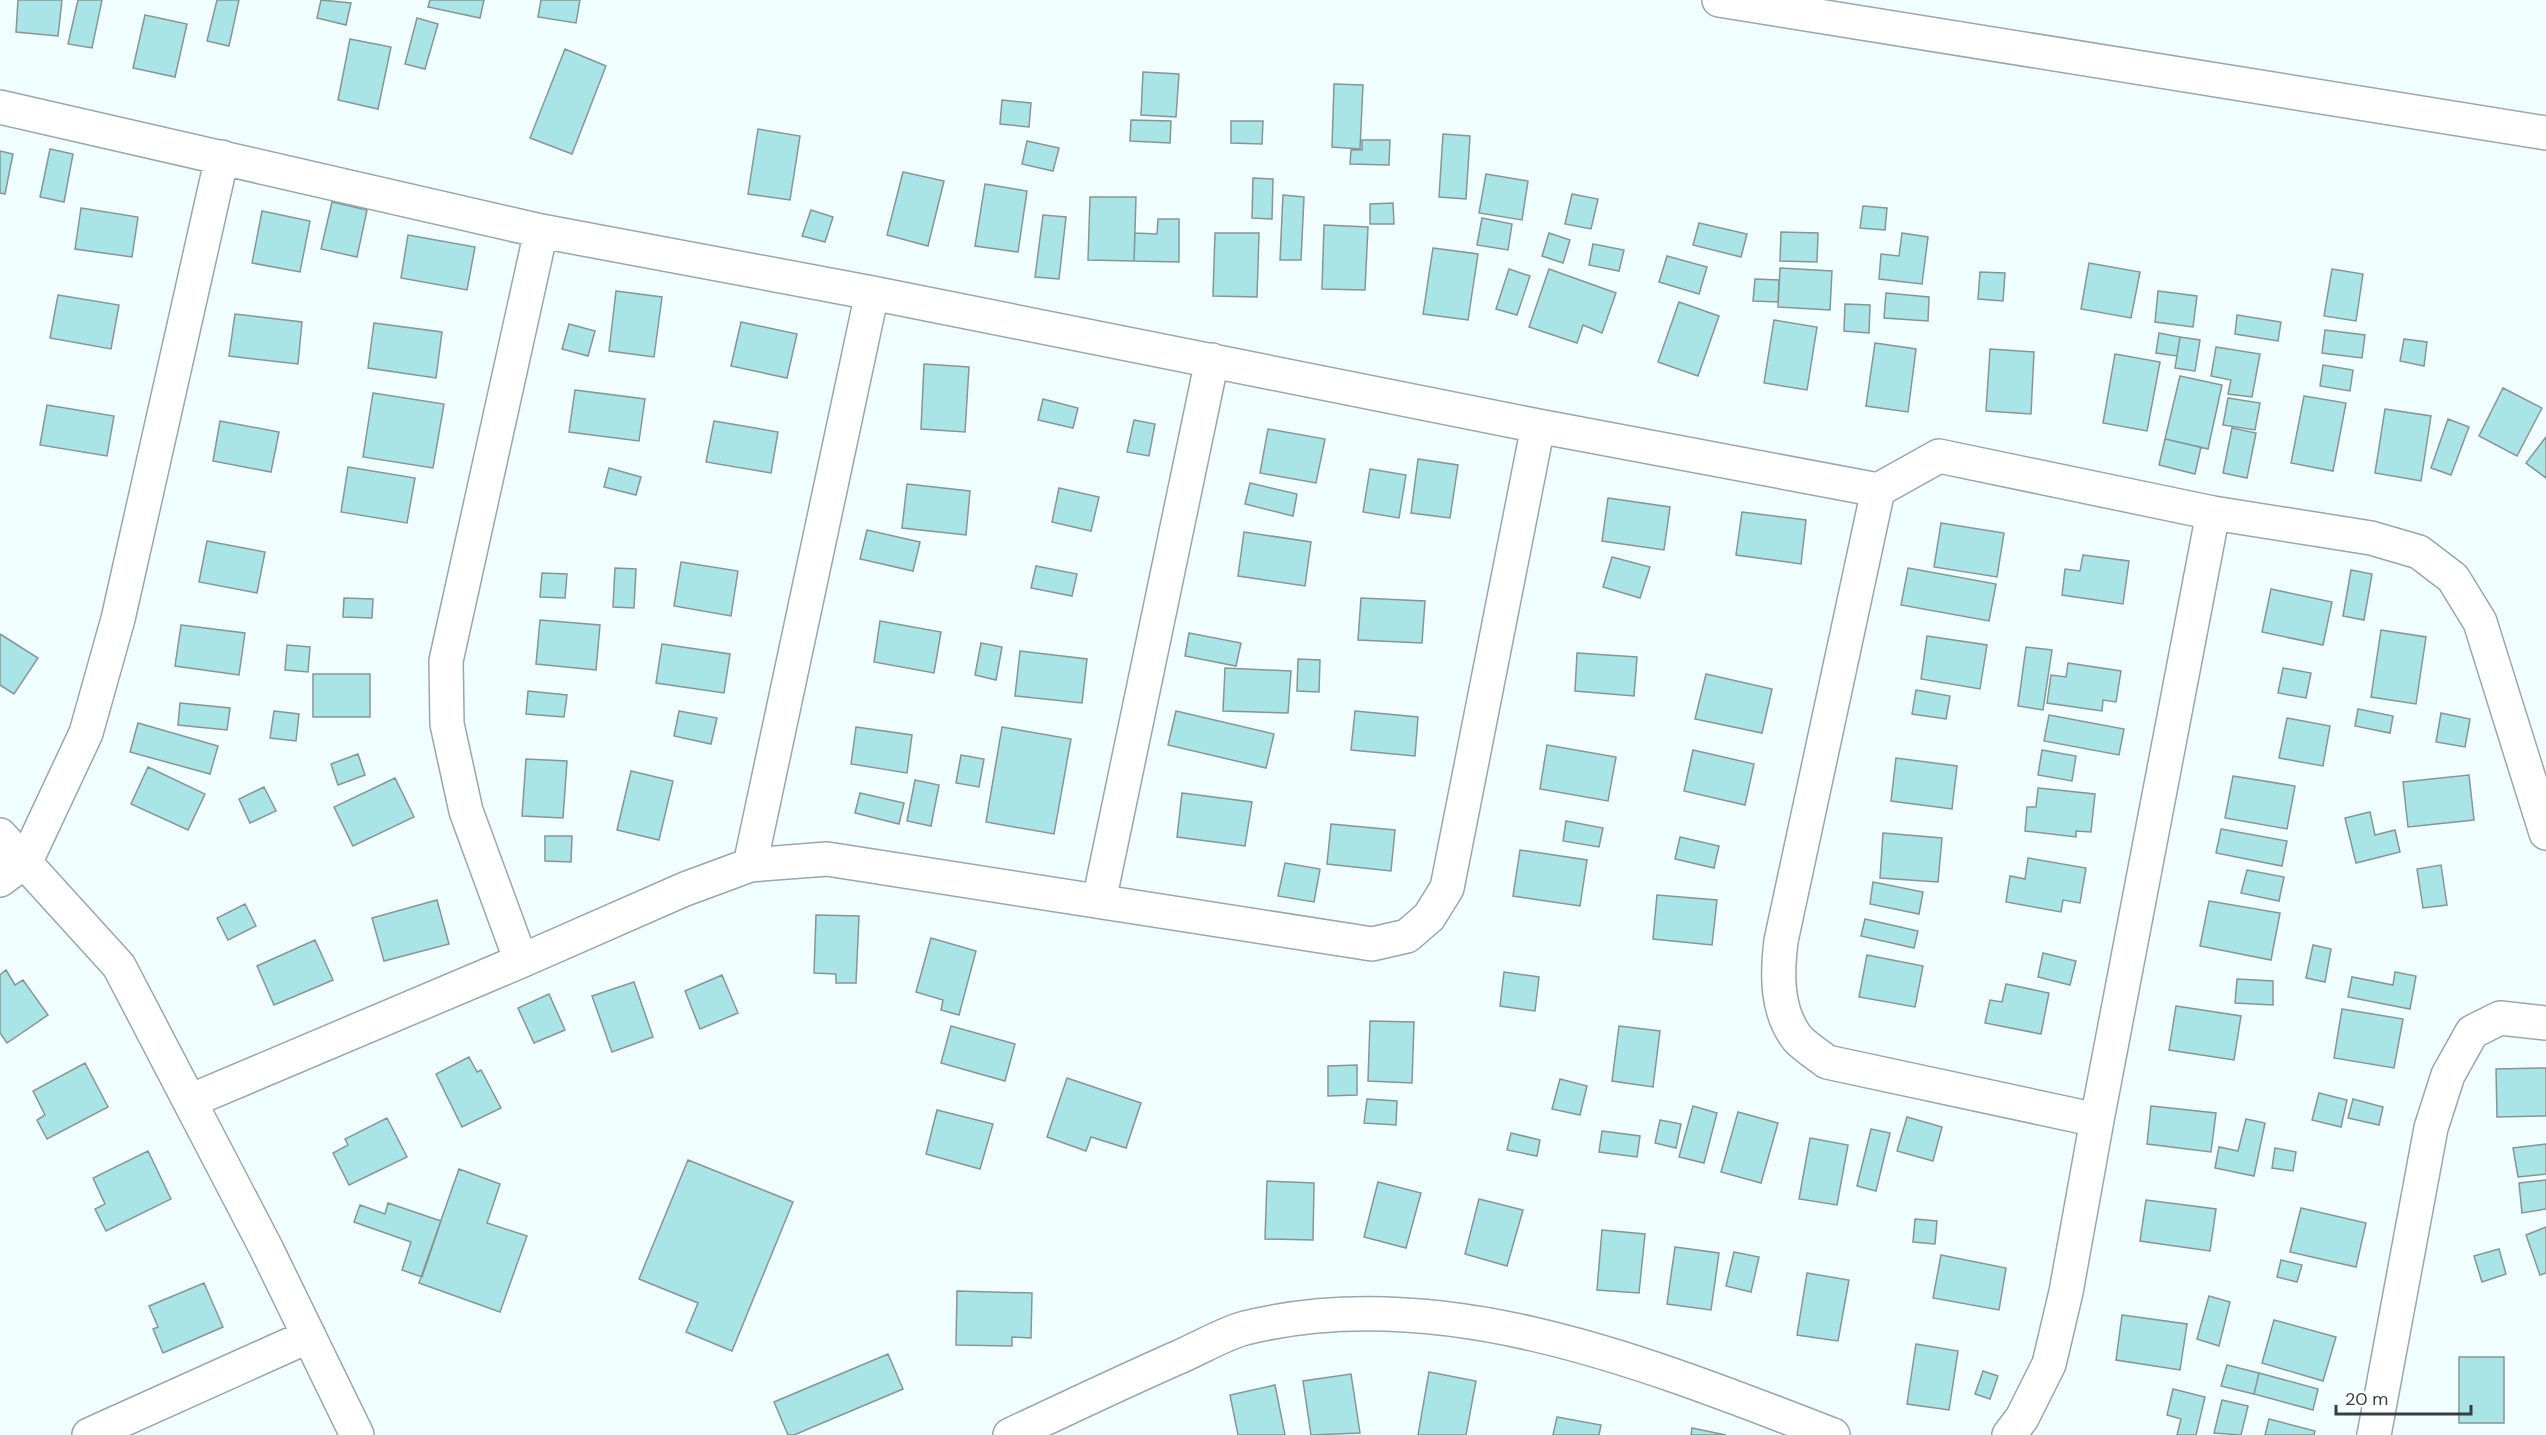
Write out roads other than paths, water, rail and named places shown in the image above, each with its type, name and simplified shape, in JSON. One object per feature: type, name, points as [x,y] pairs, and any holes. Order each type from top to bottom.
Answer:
[{"type":"street","points":[[1719,0],[2546,134]]},
{"type":"street","points":[[0,107],[541,231],[872,293],[1538,426],[1878,490],[1939,456],[2213,513],[2372,538],[2419,552],[2453,578],[2480,622],[2546,832]]},
{"type":"street","points":[[13,870],[86,733],[118,619],[222,157]]},
{"type":"street","points":[[521,961],[466,811],[447,724],[446,661],[541,231]]},
{"type":"street","points":[[750,865],[872,293]]},
{"type":"street","points":[[1099,901],[1212,360]]},
{"type":"street","points":[[189,1101],[685,889],[750,865],[827,859],[1372,944],[1407,936],[1429,917],[1447,888],[1538,426]]},
{"type":"street","points":[[1878,490],[1781,941],[1777,978],[1784,1010],[1797,1038],[1827,1062],[2097,1120]]},
{"type":"street","points":[[2009,1435],[2022,1418],[2049,1364],[2066,1292],[2213,513]]},
{"type":"street","points":[[0,835],[13,870],[119,966],[266,1248],[357,1435]]},
{"type":"street","points":[[2374,1435],[2431,1128],[2448,1075],[2472,1032],[2500,1018],[2546,1023]]},
{"type":"street","points":[[1010,1435],[1244,1329],[1331,1314],[1419,1315],[1542,1335],[1691,1380],[1833,1435]]},
{"type":"street","points":[[89,1435],[309,1336]]}]
